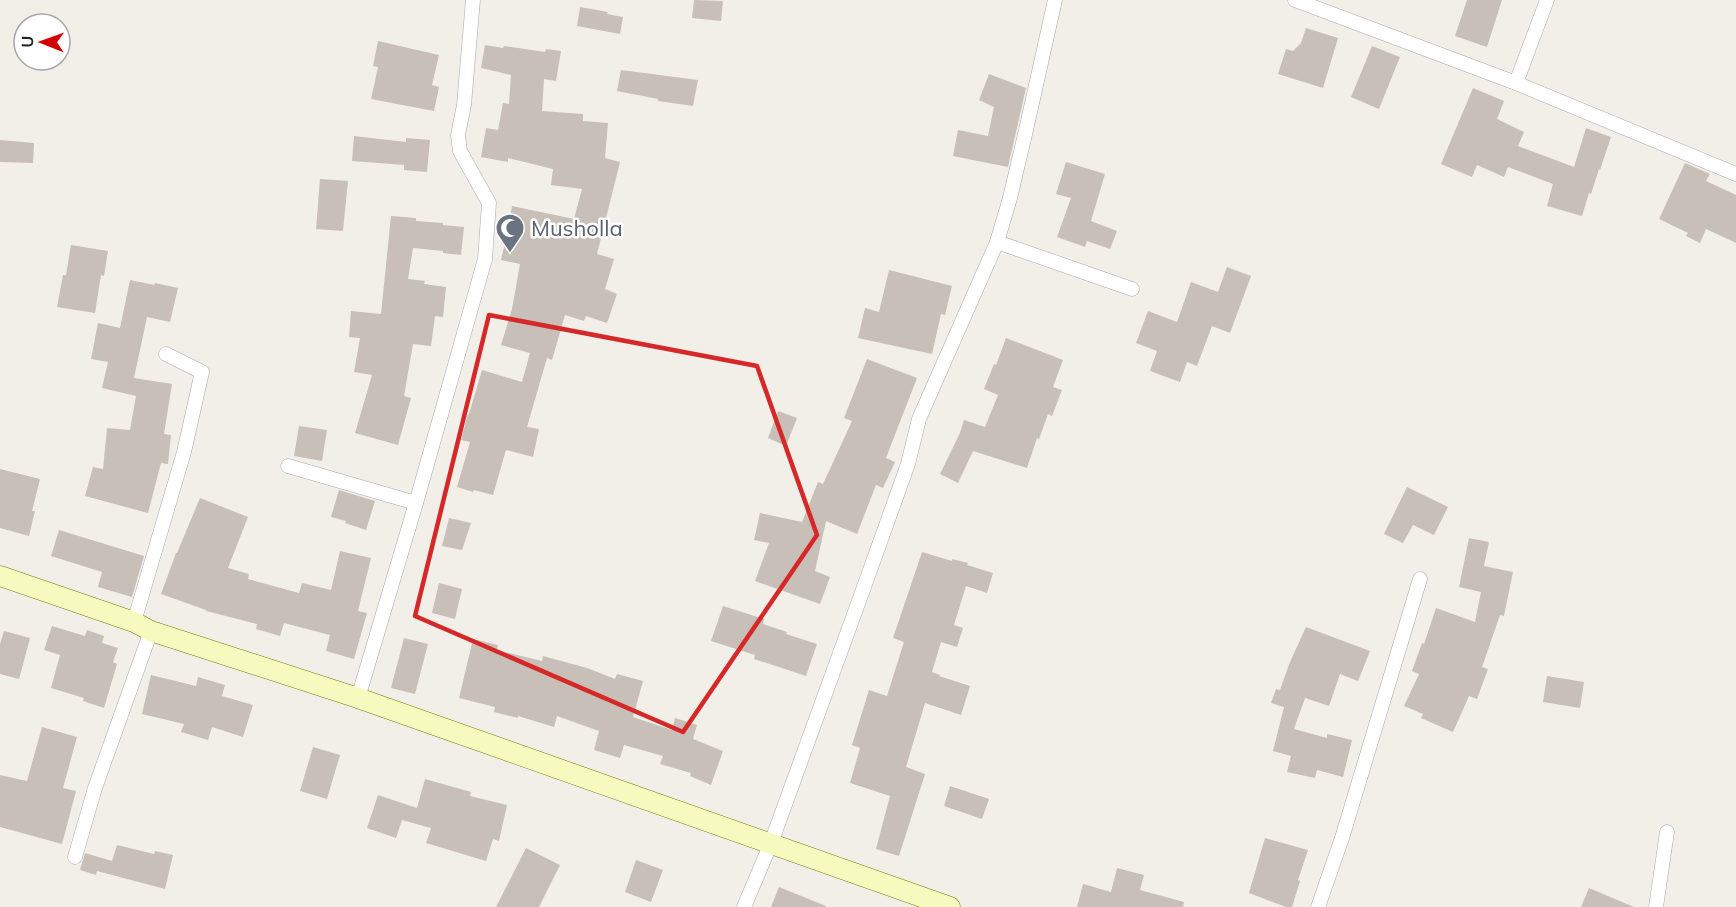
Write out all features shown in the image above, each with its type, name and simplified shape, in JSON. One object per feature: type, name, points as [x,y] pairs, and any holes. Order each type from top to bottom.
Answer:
[{"type":"street","points":[[358,698],[485,259],[489,203],[460,151],[458,135],[464,105],[473,0]]},
{"type":"street","points":[[744,907],[771,843],[904,475],[920,419],[997,242],[1021,153],[1055,0]]},
{"type":"street","points":[[1294,0],[1516,83],[1736,174]]},
{"type":"street","points":[[1516,83],[1547,0]]},
{"type":"street","points":[[997,242],[1132,289]]},
{"type":"street","points":[[75,857],[142,626],[202,372],[166,354]]},
{"type":"street","points":[[288,466],[416,503]]},
{"type":"street","points":[[0,576],[358,698],[950,907]]},
{"type":"street","points":[[1318,907],[1342,838],[1420,579]]},
{"type":"street","points":[[1656,907],[1667,832]]},
{"type":"highlighted area","points":[[489,315],[757,366],[817,535],[683,732],[415,616]]},
{"type":"building","points":[[694,0],[723,1],[721,21],[692,18]]},
{"type":"building","points":[[1467,0],[1502,0],[1487,47],[1455,36]]},
{"type":"building","points":[[580,7],[623,17],[620,34],[577,26]]},
{"type":"building","points":[[1306,28],[1338,38],[1323,88],[1278,74],[1286,49],[1293,51],[1301,43]]},
{"type":"building","points":[[378,41],[439,55],[432,85],[439,87],[434,111],[371,99],[378,67],[373,66]]},
{"type":"building","points":[[485,45],[545,52],[546,49],[561,51],[556,81],[544,79],[542,111],[583,114],[583,121],[608,123],[605,158],[620,162],[597,254],[614,259],[605,289],[617,294],[607,323],[586,316],[584,321],[565,315],[552,360],[547,358],[527,427],[539,429],[533,457],[506,450],[493,495],[457,487],[470,442],[461,440],[482,370],[522,382],[530,353],[501,345],[512,309],[520,264],[501,260],[512,206],[574,219],[582,189],[551,185],[553,169],[508,158],[508,162],[481,157],[486,128],[498,130],[503,103],[509,104],[511,75],[481,68]]},
{"type":"building","points":[[1372,46],[1400,57],[1379,109],[1351,97]]},
{"type":"building","points":[[621,70],[698,80],[693,106],[658,101],[658,99],[617,91]]},
{"type":"building","points":[[989,74],[1026,88],[1008,167],[953,156],[958,130],[988,136],[994,107],[979,100]]},
{"type":"building","points":[[1473,88],[1504,101],[1497,119],[1524,132],[1518,146],[1574,167],[1586,128],[1611,137],[1582,216],[1547,206],[1553,184],[1508,167],[1504,177],[1477,165],[1472,177],[1441,164]]},
{"type":"building","points":[[354,136],[406,142],[406,138],[430,140],[427,172],[404,170],[404,165],[352,161]]},
{"type":"building","points":[[0,140],[34,143],[33,163],[0,162]]},
{"type":"building","points":[[1066,162],[1105,174],[1091,221],[1117,231],[1110,249],[1087,241],[1085,247],[1057,237],[1071,198],[1056,194]]},
{"type":"building","points":[[1685,163],[1710,174],[1706,181],[1736,195],[1736,243],[1706,229],[1700,243],[1686,236],[1688,233],[1659,219]]},
{"type":"building","points":[[320,179],[348,181],[343,231],[316,229]]},
{"type":"building","points":[[391,216],[464,227],[461,255],[413,248],[408,279],[446,287],[443,317],[435,316],[431,346],[413,344],[404,396],[411,398],[398,445],[355,433],[372,375],[354,372],[360,338],[349,337],[351,311],[381,314]]},
{"type":"building","points":[[71,245],[108,251],[104,276],[101,275],[95,313],[57,307]]},
{"type":"building","points":[[1227,267],[1251,276],[1230,333],[1212,326],[1197,366],[1187,362],[1180,382],[1150,371],[1157,351],[1136,343],[1148,311],[1177,322],[1191,282],[1218,292]]},
{"type":"building","points":[[889,270],[952,286],[945,315],[941,314],[932,354],[858,338],[865,308],[879,312]]},
{"type":"building","points":[[130,280],[178,288],[170,322],[147,317],[134,378],[172,384],[164,434],[171,435],[168,464],[161,463],[148,513],[85,496],[93,467],[103,469],[107,428],[130,430],[136,396],[102,388],[108,362],[91,359],[98,323],[120,328]]},
{"type":"building","points":[[1006,338],[1063,360],[1053,387],[1062,390],[1052,416],[1048,414],[1039,439],[1037,438],[1027,468],[973,451],[958,483],[940,474],[964,420],[985,427],[998,395],[984,389]]},
{"type":"building","points":[[867,359],[917,378],[886,458],[895,462],[883,488],[876,485],[857,534],[826,521],[815,571],[830,577],[820,604],[755,581],[769,543],[754,540],[760,513],[802,522],[818,482],[823,484],[852,421],[844,418]]},
{"type":"building","points":[[778,411],[797,418],[786,446],[768,438]]},
{"type":"building","points":[[299,426],[327,430],[322,461],[294,456]]},
{"type":"building","points":[[0,469],[40,479],[29,536],[0,528]]},
{"type":"building","points":[[1407,487],[1448,507],[1434,535],[1413,525],[1403,543],[1384,534]]},
{"type":"building","points":[[339,490],[375,501],[366,530],[331,517]]},
{"type":"building","points":[[200,498],[248,517],[228,568],[249,574],[248,579],[299,593],[302,583],[331,590],[340,551],[371,558],[358,611],[367,613],[354,659],[326,651],[330,635],[284,623],[280,636],[256,629],[257,624],[206,611],[161,594]]},
{"type":"building","points":[[449,518],[471,523],[462,550],[442,546]]},
{"type":"building","points":[[59,530],[144,556],[132,597],[98,587],[102,572],[51,556]]},
{"type":"building","points":[[1469,538],[1489,542],[1484,566],[1513,572],[1504,616],[1500,615],[1482,667],[1488,669],[1477,699],[1469,696],[1453,732],[1421,718],[1423,714],[1404,706],[1419,674],[1412,671],[1436,608],[1475,622],[1481,592],[1459,587]]},
{"type":"building","points":[[922,552],[968,563],[967,565],[993,573],[987,593],[966,586],[954,625],[963,628],[957,647],[941,642],[932,672],[970,686],[961,715],[925,703],[906,767],[925,774],[899,856],[876,849],[890,796],[850,783],[860,748],[852,745],[869,690],[887,696],[904,642],[893,638]]},
{"type":"building","points":[[439,583],[462,589],[455,619],[432,613]]},
{"type":"building","points":[[723,606],[764,619],[763,624],[817,644],[806,676],[754,659],[755,655],[711,641]]},
{"type":"building","points":[[52,626],[85,636],[87,630],[104,636],[102,643],[118,648],[113,662],[117,664],[104,708],[83,701],[84,698],[51,688],[60,655],[44,650]]},
{"type":"building","points":[[1306,627],[1370,651],[1358,681],[1340,674],[1329,706],[1305,698],[1294,729],[1327,738],[1327,734],[1352,740],[1343,777],[1317,770],[1315,778],[1287,772],[1291,756],[1273,751],[1284,707],[1271,703],[1276,689],[1280,690]]},
{"type":"building","points":[[4,631],[30,638],[19,679],[0,674],[0,644]]},
{"type":"building","points":[[404,638],[428,644],[415,694],[391,688]]},
{"type":"building","points":[[473,639],[498,645],[497,650],[542,661],[543,656],[587,668],[615,679],[617,674],[643,681],[633,717],[672,730],[675,718],[697,725],[693,739],[723,751],[711,785],[690,776],[691,773],[660,764],[663,756],[624,745],[620,758],[594,750],[599,731],[557,716],[554,727],[518,716],[518,718],[494,712],[495,707],[459,698]]},
{"type":"building","points":[[151,675],[196,686],[198,677],[225,685],[222,696],[253,705],[243,737],[212,727],[208,740],[181,732],[184,724],[142,714]]},
{"type":"building","points":[[1547,676],[1584,682],[1580,708],[1543,702]]},
{"type":"building","points":[[42,727],[77,737],[63,788],[76,791],[62,844],[0,827],[0,775],[27,781]]},
{"type":"building","points":[[313,747],[340,755],[327,799],[300,791]]},
{"type":"building","points":[[425,779],[471,792],[470,796],[507,805],[499,841],[493,839],[486,861],[426,843],[431,828],[402,820],[396,838],[367,828],[378,795],[417,808]]},
{"type":"building","points":[[950,786],[989,799],[982,819],[944,806]]},
{"type":"building","points":[[1265,838],[1308,850],[1292,907],[1286,907],[1249,893]]},
{"type":"building","points":[[117,845],[154,854],[155,851],[173,855],[165,889],[97,871],[96,875],[80,870],[85,853],[112,861]]},
{"type":"building","points":[[526,848],[560,865],[539,907],[496,907]]},
{"type":"building","points":[[636,860],[663,870],[651,902],[625,892]]},
{"type":"building","points":[[1117,868],[1144,875],[1140,890],[1184,902],[1183,907],[1077,907],[1083,884],[1111,892]]},
{"type":"building","points":[[779,887],[826,906],[771,907]]},
{"type":"building","points":[[1589,888],[1634,907],[1581,907]]},
{"type":"place","name":"Musholla","points":[[510,254]]}]
